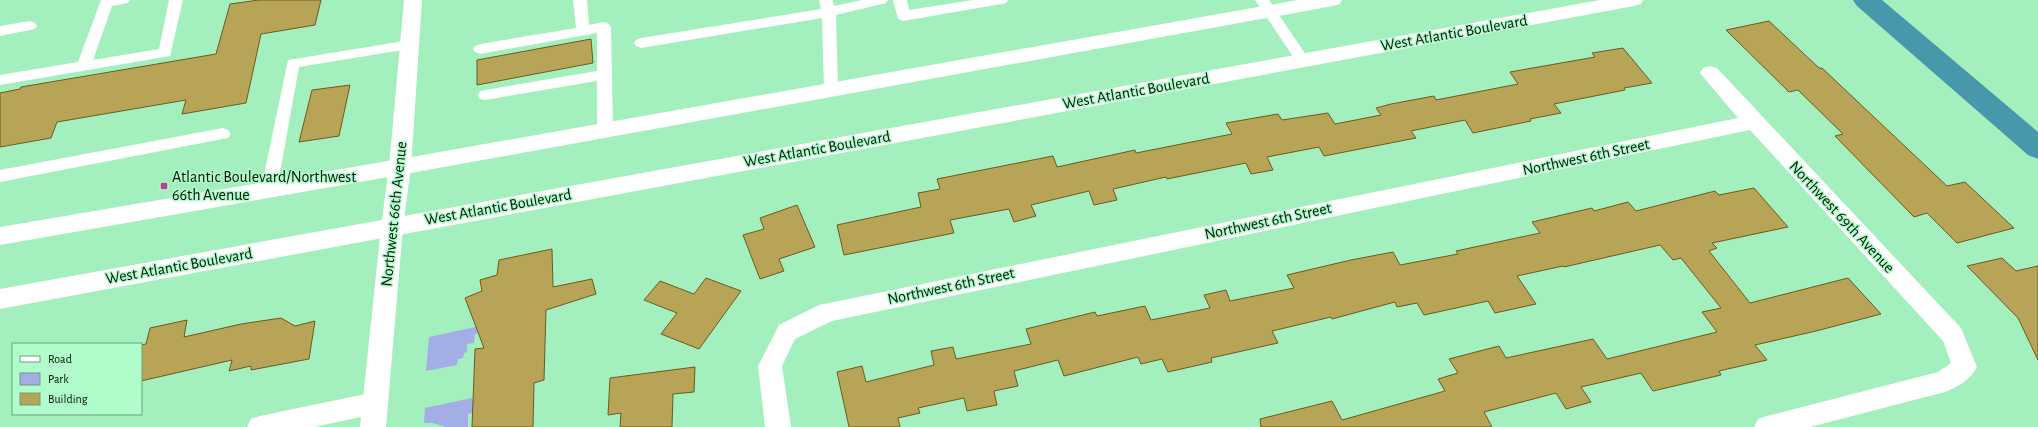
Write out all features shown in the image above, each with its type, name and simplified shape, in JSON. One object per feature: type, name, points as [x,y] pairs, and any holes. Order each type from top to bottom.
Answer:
[{"type":"main road","name":"Northwest 66th Avenue","points":[[373,427],[392,227],[400,167],[413,0]]},
{"type":"main road","points":[[0,236],[832,90],[1266,6],[1333,0]]},
{"type":"main road","name":"West Atlantic Boulevard","points":[[0,299],[1634,0]]},
{"type":"main road","name":"Northwest 69th Avenue","points":[[1710,73],[1953,335],[1965,367],[1945,382],[1767,427]]},
{"type":"main road","name":"Northwest 6th Street","points":[[778,427],[770,366],[787,332],[827,312],[1754,122]]},
{"type":"main road","points":[[260,427],[376,403]]},
{"type":"lane","points":[[84,65],[106,3],[123,0]]},
{"type":"lane","points":[[0,80],[165,52],[176,0]]},
{"type":"lane","points":[[580,0],[583,31]]},
{"type":"lane","points":[[641,43],[827,6],[881,0]]},
{"type":"lane","points":[[900,0],[903,16],[1001,0]]},
{"type":"lane","points":[[827,6],[832,90]]},
{"type":"lane","points":[[1266,6],[1302,61]]},
{"type":"lane","points":[[0,31],[30,26]]},
{"type":"lane","points":[[480,49],[604,27],[604,130]]},
{"type":"lane","points":[[269,190],[293,63],[410,46]]},
{"type":"lane","points":[[484,95],[605,75]]},
{"type":"lane","points":[[0,176],[223,134]]},
{"type":"green space","points":[[522,317],[523,324],[475,334],[474,343],[467,344],[467,352],[464,353],[463,358],[458,359],[457,365],[426,371],[429,337]]},
{"type":"green space","points":[[516,394],[516,403],[468,414],[468,427],[446,427],[433,423],[424,423],[425,408],[472,398],[473,402]]},
{"type":"building","points":[[259,0],[321,0],[315,25],[261,34],[246,103],[182,114],[186,100],[57,122],[51,138],[0,147],[0,93],[20,89],[21,87],[216,54],[230,4]]},
{"type":"building","points":[[1769,21],[1819,68],[1822,68],[1947,186],[1965,182],[2014,228],[1957,243],[1927,213],[1914,217],[1835,136],[1843,134],[1798,90],[1789,92],[1726,30]]},
{"type":"building","points":[[591,39],[593,63],[477,85],[477,60]]},
{"type":"building","points":[[1623,48],[1652,83],[1554,104],[1561,113],[1530,119],[1531,121],[1473,133],[1465,120],[1411,131],[1416,138],[1324,156],[1319,147],[1267,157],[1273,170],[1251,174],[1246,163],[1167,179],[1166,177],[1113,189],[1117,200],[1094,205],[1089,191],[1031,205],[1036,216],[1014,222],[1009,209],[950,220],[954,233],[844,255],[837,225],[921,207],[918,193],[940,189],[937,179],[1053,156],[1057,167],[1135,150],[1136,153],[1232,134],[1226,123],[1278,114],[1282,120],[1328,113],[1335,124],[1381,115],[1376,108],[1391,104],[1434,96],[1436,100],[1518,84],[1510,72],[1595,57],[1592,53]]},
{"type":"building","points":[[350,85],[339,136],[299,142],[312,90]]},
{"type":"building","points":[[1754,188],[1788,227],[1712,243],[1717,248],[1709,251],[1750,303],[1848,278],[1881,314],[1755,345],[1767,360],[1719,371],[1721,375],[1653,391],[1641,373],[1581,387],[1591,402],[1566,409],[1556,393],[1484,412],[1492,427],[1261,427],[1260,419],[1332,401],[1342,420],[1445,391],[1438,379],[1458,373],[1449,359],[1499,346],[1506,358],[1593,339],[1607,359],[1717,332],[1702,312],[1721,308],[1681,258],[1673,260],[1660,245],[1517,276],[1536,304],[1495,313],[1488,301],[1424,315],[1417,303],[1397,307],[1395,302],[1332,319],[1331,317],[1272,331],[1278,343],[1211,358],[1212,362],[1168,372],[1162,359],[1141,364],[1138,357],[1064,376],[1058,360],[1014,371],[1018,386],[994,391],[997,405],[967,411],[964,398],[918,408],[920,413],[898,418],[900,427],[849,427],[837,372],[862,366],[866,382],[934,365],[931,351],[953,347],[956,359],[1031,344],[1026,329],[1095,312],[1097,316],[1145,306],[1151,320],[1210,308],[1204,295],[1226,290],[1230,301],[1294,288],[1287,275],[1351,260],[1393,252],[1400,265],[1458,254],[1456,251],[1540,233],[1532,222],[1592,208],[1594,211],[1628,202],[1636,211],[1715,191],[1719,195]]},
{"type":"building","points":[[797,205],[815,247],[779,259],[784,271],[760,279],[743,235],[764,229],[760,218]]},
{"type":"building","points":[[552,249],[553,287],[592,279],[596,294],[546,310],[544,380],[534,383],[533,427],[472,427],[475,349],[484,348],[465,298],[482,291],[480,280],[497,275],[499,260]]},
{"type":"building","points":[[2002,258],[2016,271],[2038,266],[2038,360],[2018,318],[1967,266]]},
{"type":"building","points":[[706,278],[741,291],[699,349],[661,334],[677,313],[644,300],[660,281],[694,294]]},
{"type":"building","points":[[281,318],[295,326],[315,321],[309,359],[251,370],[251,366],[229,371],[232,360],[142,381],[142,345],[146,344],[150,328],[187,320],[184,337],[241,324]]},
{"type":"building","points":[[695,367],[694,392],[673,394],[672,427],[620,427],[621,413],[608,415],[610,378]]},
{"type":"waterway","points":[[1866,0],[2038,148]]},
{"type":"place","name":"Atlantic Boulevard/Northwest 66th Avenue","points":[[164,186]]}]
